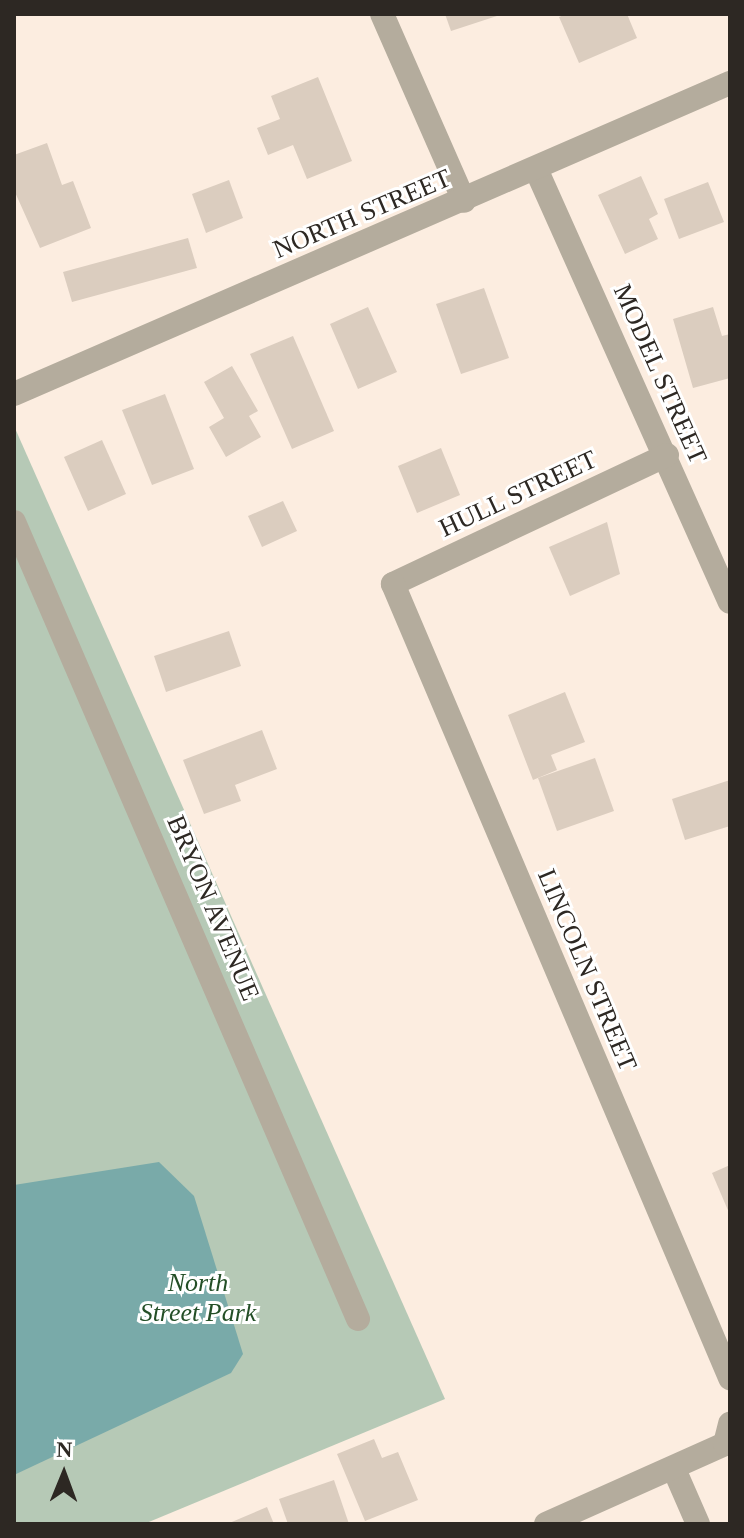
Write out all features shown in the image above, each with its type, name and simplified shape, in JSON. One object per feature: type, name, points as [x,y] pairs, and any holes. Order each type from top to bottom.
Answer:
[{"type":"street","points":[[382,14],[464,201]]},
{"type":"street","name":"NORTH STREET","points":[[14,394],[730,83]]},
{"type":"street","name":"MODEL STREET","points":[[536,169],[667,455],[730,602]]},
{"type":"street","name":"HULL STREET","points":[[393,584],[667,455]]},
{"type":"street","name":"BRYON AVENUE","points":[[14,522],[358,1319]]},
{"type":"street","name":"LINCOLN STREET","points":[[393,584],[730,1378]]},
{"type":"street","points":[[546,1524],[725,1444],[730,1424]]},
{"type":"street","points":[[674,1469],[698,1524]]},
{"type":"green space","name":"North Street Park","points":[[14,426],[445,1399],[144,1524],[14,1524]]},
{"type":"water","points":[[159,1162],[194,1196],[243,1354],[231,1373],[14,1475],[14,1185]]},
{"type":"building","points":[[445,14],[500,14],[500,15],[451,31]]},
{"type":"building","points":[[566,14],[627,14],[637,38],[579,63],[559,17]]},
{"type":"building","points":[[318,77],[352,161],[307,179],[293,145],[268,155],[257,128],[280,119],[271,96]]},
{"type":"building","points":[[47,143],[62,185],[73,181],[91,228],[40,248],[14,190],[14,155]]},
{"type":"building","points":[[641,176],[658,214],[649,219],[658,239],[625,254],[598,195]]},
{"type":"building","points":[[229,180],[243,218],[206,233],[192,194]]},
{"type":"building","points":[[708,182],[724,222],[679,239],[664,199]]},
{"type":"building","points":[[188,238],[197,268],[72,302],[63,272]]},
{"type":"building","points":[[484,288],[509,358],[461,374],[436,304]]},
{"type":"building","points":[[368,307],[397,372],[358,389],[330,324]]},
{"type":"building","points":[[713,307],[722,336],[730,334],[730,378],[693,388],[673,319]]},
{"type":"building","points":[[293,336],[334,431],[292,449],[250,354]]},
{"type":"building","points":[[232,366],[258,411],[249,416],[261,437],[226,457],[209,427],[224,418],[204,382]]},
{"type":"building","points":[[165,394],[194,469],[152,485],[122,410]]},
{"type":"building","points":[[102,440],[126,494],[88,511],[64,457]]},
{"type":"building","points":[[441,448],[460,495],[417,513],[398,466]]},
{"type":"building","points":[[283,501],[297,531],[262,547],[248,516]]},
{"type":"building","points":[[607,522],[620,574],[570,596],[549,547]]},
{"type":"building","points":[[229,631],[241,666],[166,692],[154,656]]},
{"type":"building","points":[[565,692],[585,742],[551,755],[557,770],[533,780],[508,715]]},
{"type":"building","points":[[262,730],[277,769],[235,785],[241,801],[204,814],[183,760]]},
{"type":"building","points":[[595,758],[614,811],[557,831],[538,778]]},
{"type":"building","points":[[730,780],[730,826],[685,840],[672,799]]},
{"type":"building","points":[[730,1165],[730,1215],[712,1173]]},
{"type":"building","points":[[374,1439],[382,1458],[398,1452],[418,1500],[365,1521],[337,1454]]},
{"type":"building","points":[[334,1480],[349,1524],[288,1524],[279,1499]]},
{"type":"building","points":[[267,1507],[274,1524],[227,1524]]}]
